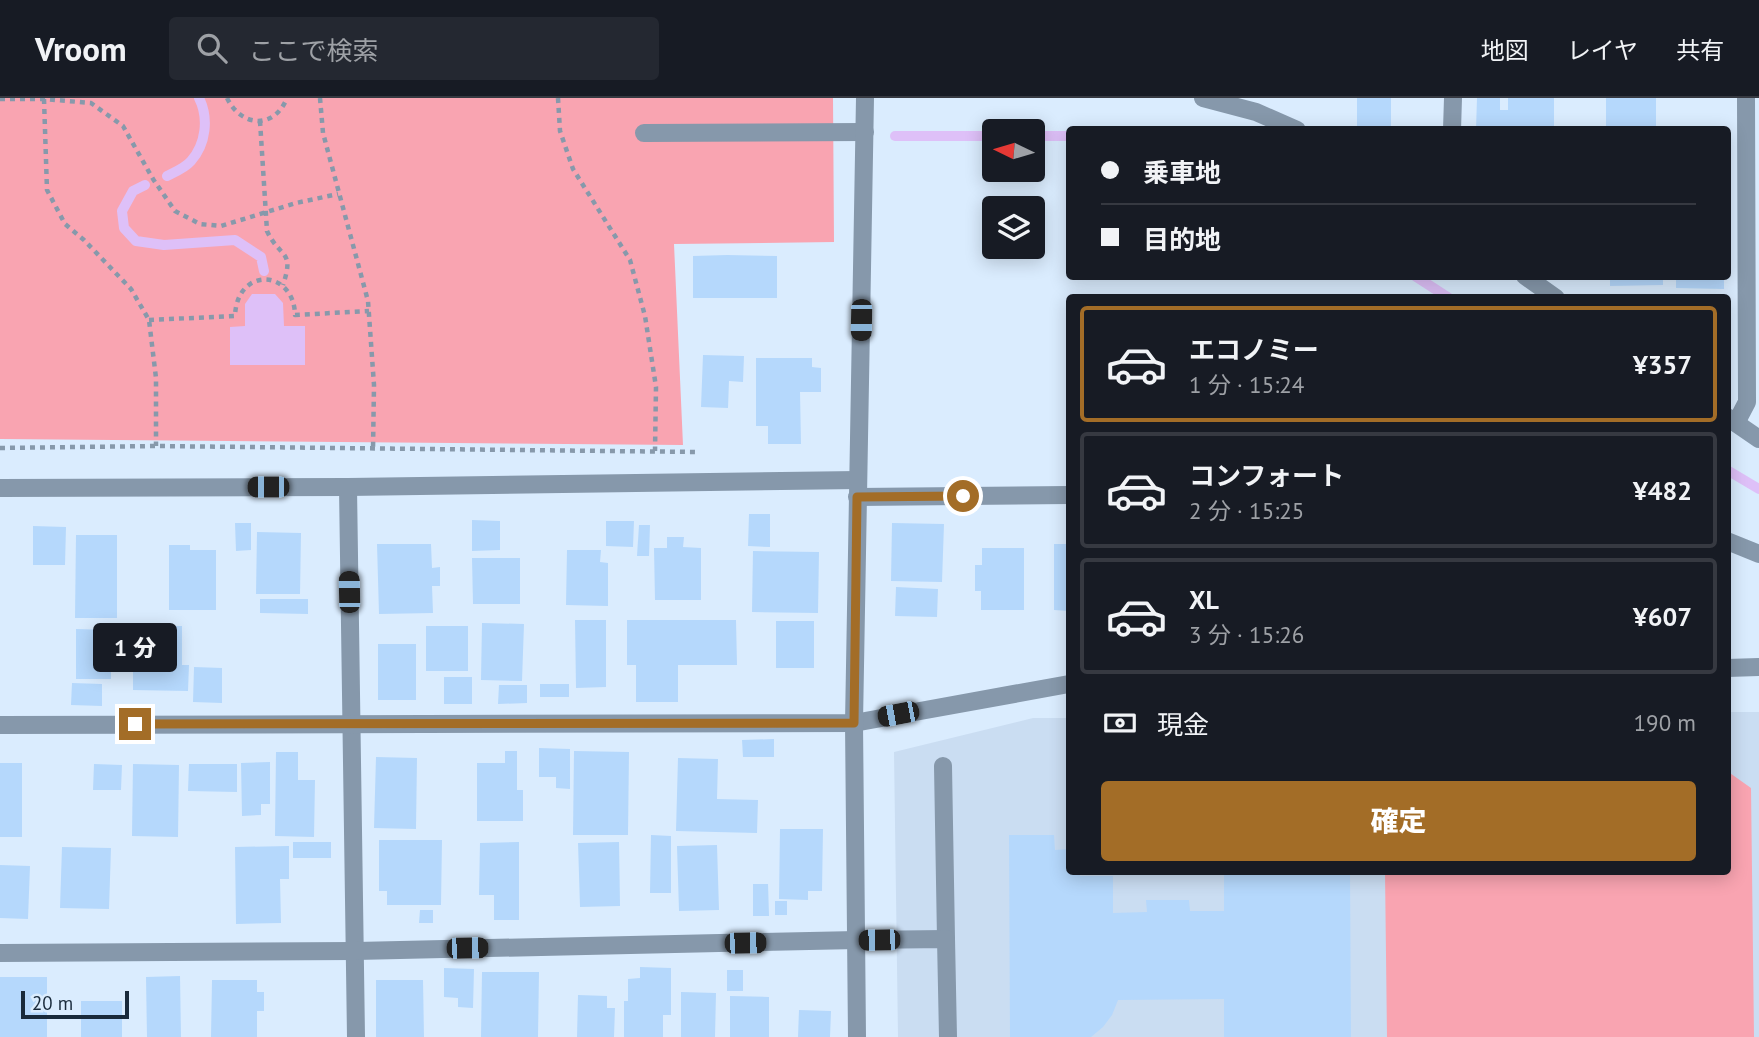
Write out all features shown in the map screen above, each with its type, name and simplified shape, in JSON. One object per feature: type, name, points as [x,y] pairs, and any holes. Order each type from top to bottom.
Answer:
[{"type":"street","points":[[857,1037],[854,723],[865,98]]},
{"type":"street","points":[[1203,98],[1256,112],[1288,126]]},
{"type":"street","points":[[1452,98],[1452,126]]},
{"type":"street","points":[[1746,98],[1747,402],[1732,420],[1759,439]]},
{"type":"street","points":[[644,134],[865,132]]},
{"type":"street","points":[[1531,280],[1550,294]]},
{"type":"street","points":[[348,487],[356,1037]]},
{"type":"street","points":[[0,488],[857,489],[1066,495]]},
{"type":"street","points":[[1731,543],[1759,554]]},
{"type":"street","points":[[1731,668],[1759,667]]},
{"type":"street","points":[[0,725],[854,723],[1066,685]]},
{"type":"street","points":[[943,766],[948,1037]]},
{"type":"street","points":[[0,954],[356,951],[946,939]]},
{"type":"path","points":[[0,99],[44,98],[91,103],[123,126],[175,211],[200,224],[220,226],[338,194]]},
{"type":"path","points":[[44,98],[47,190],[65,224],[131,289],[149,320],[156,379],[156,446]]},
{"type":"path","points":[[227,98],[234,111],[246,119],[260,121],[274,117],[284,107],[287,98]]},
{"type":"path","points":[[320,98],[323,133],[368,300],[374,385],[373,449]]},
{"type":"path","points":[[558,98],[560,131],[573,169],[630,260],[645,316],[656,387],[655,452]]},
{"type":"path","points":[[260,121],[267,231],[273,245],[284,253],[289,266],[283,285]]},
{"type":"path","points":[[149,320],[235,316],[236,301],[243,289],[255,281],[269,280],[283,285],[290,293],[295,304],[295,315],[369,311]]},
{"type":"path","points":[[0,448],[156,446],[708,452]]},
{"type":"shaded area","points":[[0,98],[833,98],[834,242],[674,244],[683,445],[0,439]]},
{"type":"shaded area","points":[[252,294],[275,294],[283,303],[284,326],[305,326],[305,365],[230,365],[230,327],[245,326],[245,304]]},
{"type":"shaded area","points":[[1731,712],[1759,712],[1759,1037],[898,1037],[894,752],[1033,718],[1066,718],[1066,875],[1731,875]]},
{"type":"shaded area","points":[[1731,774],[1751,788],[1754,1037],[1387,1037],[1385,875],[1731,875]]},
{"type":"building","points":[[1357,98],[1391,98],[1391,126],[1357,126]]},
{"type":"building","points":[[1477,98],[1500,98],[1500,110],[1508,110],[1508,98],[1554,98],[1554,126],[1476,126]]},
{"type":"building","points":[[1606,98],[1656,98],[1656,126],[1606,126]]},
{"type":"building","points":[[693,256],[777,256],[777,298],[693,298]]},
{"type":"building","points":[[1610,280],[1663,280],[1663,285],[1610,286]]},
{"type":"building","points":[[1676,280],[1724,280],[1724,289],[1676,288]]},
{"type":"building","points":[[703,355],[744,356],[743,382],[729,381],[728,408],[701,407]]},
{"type":"building","points":[[756,358],[812,358],[812,367],[821,368],[821,392],[800,392],[801,444],[768,444],[768,426],[756,426]]},
{"type":"building","points":[[749,514],[770,514],[770,547],[748,546]]},
{"type":"building","points":[[472,520],[500,521],[500,550],[472,551]]},
{"type":"building","points":[[606,521],[634,521],[633,547],[606,546]]},
{"type":"building","points":[[235,523],[251,523],[251,550],[236,551]]},
{"type":"building","points":[[892,523],[944,524],[942,582],[891,581]]},
{"type":"building","points":[[639,525],[650,525],[649,556],[637,556]]},
{"type":"building","points":[[33,526],[66,527],[65,565],[33,565]]},
{"type":"building","points":[[257,532],[301,533],[300,594],[256,594]]},
{"type":"building","points":[[76,535],[117,535],[117,618],[75,618]]},
{"type":"building","points":[[667,537],[684,537],[683,547],[701,548],[701,600],[655,600],[654,548],[667,548]]},
{"type":"building","points":[[377,544],[431,544],[432,568],[440,567],[440,586],[432,586],[433,613],[379,614]]},
{"type":"building","points":[[1054,544],[1066,544],[1066,611],[1054,610]]},
{"type":"building","points":[[169,545],[190,545],[190,550],[216,550],[216,610],[169,610]]},
{"type":"building","points":[[982,548],[1024,548],[1024,610],[981,610],[981,591],[975,591],[975,565],[982,565]]},
{"type":"building","points":[[567,550],[601,550],[600,562],[608,563],[608,606],[566,605]]},
{"type":"building","points":[[753,551],[819,552],[818,613],[752,612]]},
{"type":"building","points":[[472,558],[520,558],[520,604],[473,604]]},
{"type":"building","points":[[896,587],[938,589],[937,617],[895,616]]},
{"type":"building","points":[[260,599],[308,599],[308,614],[260,613]]},
{"type":"building","points":[[575,620],[606,620],[606,687],[576,688]]},
{"type":"building","points":[[627,620],[736,620],[737,665],[678,665],[678,702],[636,702],[636,665],[627,665]]},
{"type":"building","points":[[776,621],[814,621],[814,668],[776,668]]},
{"type":"building","points":[[482,623],[524,624],[522,681],[481,680]]},
{"type":"building","points":[[133,626],[182,626],[182,665],[189,665],[188,691],[133,690]]},
{"type":"building","points":[[426,626],[468,626],[468,671],[426,671]]},
{"type":"building","points":[[76,629],[111,630],[111,679],[76,679]]},
{"type":"building","points":[[378,644],[416,644],[416,700],[378,700]]},
{"type":"building","points":[[194,667],[222,668],[222,703],[193,702]]},
{"type":"building","points":[[444,677],[472,677],[472,704],[444,704]]},
{"type":"building","points":[[72,683],[102,684],[102,706],[71,705]]},
{"type":"building","points":[[540,684],[569,684],[569,697],[540,697]]},
{"type":"building","points":[[499,685],[527,685],[527,703],[498,704]]},
{"type":"building","points":[[774,739],[774,757],[743,757],[742,740]]},
{"type":"building","points":[[539,748],[570,749],[570,789],[556,788],[556,777],[539,777]]},
{"type":"building","points":[[505,751],[517,751],[517,790],[523,790],[523,821],[477,821],[477,763],[505,763]]},
{"type":"building","points":[[574,751],[629,752],[628,835],[573,835]]},
{"type":"building","points":[[276,752],[298,752],[298,780],[315,780],[314,837],[275,836]]},
{"type":"building","points":[[376,757],[417,758],[416,829],[374,828]]},
{"type":"building","points":[[678,758],[718,759],[717,799],[758,800],[757,833],[676,831]]},
{"type":"building","points":[[270,762],[270,804],[261,804],[261,815],[242,816],[241,763]]},
{"type":"building","points":[[0,763],[22,763],[22,837],[0,837]]},
{"type":"building","points":[[94,764],[122,765],[121,790],[93,790]]},
{"type":"building","points":[[133,764],[179,765],[178,837],[132,836]]},
{"type":"building","points":[[189,764],[237,764],[237,792],[188,791]]},
{"type":"building","points":[[780,829],[823,829],[822,891],[808,891],[808,900],[779,899]]},
{"type":"building","points":[[651,835],[671,836],[671,893],[650,893]]},
{"type":"building","points":[[1009,835],[1054,835],[1055,850],[1066,849],[1066,875],[1113,876],[1113,913],[1147,912],[1146,900],[1189,900],[1190,911],[1224,911],[1224,875],[1350,875],[1351,1037],[1224,1037],[1224,999],[1118,1000],[1112,1015],[1091,1037],[1010,1037]]},
{"type":"building","points":[[379,840],[442,840],[441,905],[387,905],[387,891],[379,891]]},
{"type":"building","points":[[293,842],[331,842],[331,858],[293,858]]},
{"type":"building","points":[[519,842],[519,920],[494,920],[494,895],[479,895],[480,843]]},
{"type":"building","points":[[619,842],[620,906],[580,907],[578,843]]},
{"type":"building","points":[[717,845],[719,910],[679,911],[677,846]]},
{"type":"building","points":[[289,846],[289,879],[280,879],[281,923],[236,924],[235,847]]},
{"type":"building","points":[[62,847],[111,848],[109,909],[60,908]]},
{"type":"building","points":[[0,865],[30,866],[28,919],[0,918]]},
{"type":"building","points":[[753,884],[768,884],[769,916],[753,916]]},
{"type":"building","points":[[775,901],[787,901],[787,915],[775,915]]},
{"type":"building","points":[[420,910],[433,910],[433,923],[419,923]]},
{"type":"building","points":[[640,967],[671,968],[671,1015],[663,1015],[663,1037],[624,1037],[624,1001],[628,1001],[628,979],[640,978]]},
{"type":"building","points":[[444,968],[474,969],[473,1008],[458,1007],[458,998],[444,997]]},
{"type":"building","points":[[727,970],[743,970],[743,991],[727,991]]},
{"type":"building","points":[[482,972],[539,972],[538,1037],[481,1037]]},
{"type":"building","points":[[180,976],[181,1037],[147,1037],[146,977]]},
{"type":"building","points":[[0,977],[47,977],[47,1037],[0,1037]]},
{"type":"building","points":[[212,980],[257,980],[257,992],[264,992],[264,1011],[257,1011],[257,1037],[211,1037]]},
{"type":"building","points":[[376,980],[423,980],[424,1037],[376,1037]]},
{"type":"building","points":[[681,992],[716,993],[715,1037],[681,1037]]},
{"type":"building","points":[[578,995],[607,996],[607,1008],[615,1008],[614,1037],[577,1037]]},
{"type":"building","points":[[730,996],[769,997],[769,1037],[730,1037]]},
{"type":"building","points":[[81,1001],[122,1001],[122,1037],[81,1037]]},
{"type":"building","points":[[799,1010],[831,1011],[830,1037],[798,1037]]},
{"type":"waterway","points":[[167,176],[189,163],[200,147],[205,122],[199,98]]},
{"type":"waterway","points":[[895,136],[982,136]]},
{"type":"waterway","points":[[1045,136],[1066,136]]},
{"type":"waterway","points":[[145,185],[133,191],[122,211],[124,228],[136,241],[164,245],[235,240],[261,257],[264,271]]},
{"type":"waterway","points":[[1421,280],[1443,294]]},
{"type":"waterway","points":[[1731,472],[1759,489]]},
{"type":"route","points":[[135,724],[854,723],[857,497],[963,496]]}]
